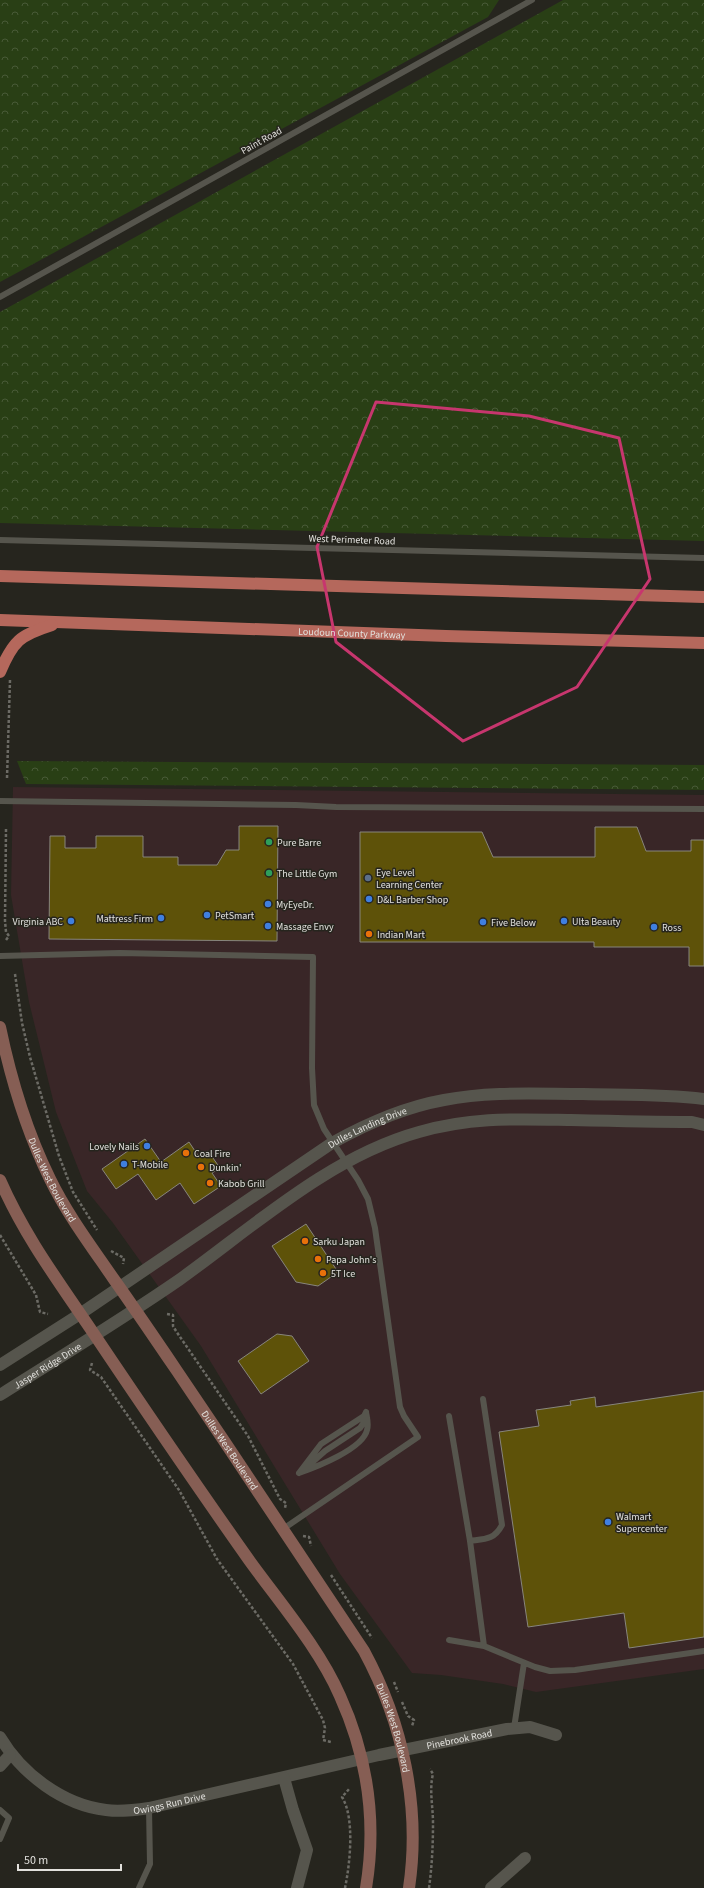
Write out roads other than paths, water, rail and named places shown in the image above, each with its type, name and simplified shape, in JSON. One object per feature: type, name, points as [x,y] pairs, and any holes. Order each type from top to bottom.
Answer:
[{"type":"main road","points":[[0,576],[704,597]]},
{"type":"main road","name":"Loudoun County Parkway","points":[[0,620],[446,636],[704,643]]},
{"type":"main road","points":[[5,674],[7,654],[20,638],[39,629],[60,622]]},
{"type":"street","name":"Dulles West Boulevard","points":[[0,1027],[15,1089],[25,1121],[48,1174],[86,1240],[135,1308],[283,1529],[364,1652],[375,1672],[387,1701],[409,1780],[412,1834],[409,1888]]},
{"type":"street","name":"Dulles Landing Drive","points":[[80,1314],[119,1286],[332,1143],[358,1129],[405,1110],[443,1100],[466,1097],[522,1094],[653,1095],[704,1099]]},
{"type":"street","points":[[94,1334],[177,1281],[304,1189],[346,1162],[418,1132],[471,1121],[503,1118],[692,1122],[704,1124]]},
{"type":"street","points":[[0,1180],[29,1238],[192,1478],[327,1672],[346,1710],[362,1759],[369,1793],[370,1853],[366,1888]]},
{"type":"street","points":[[0,1365],[80,1314]]},
{"type":"street","name":"Jasper Ridge Drive","points":[[0,1395],[94,1334]]},
{"type":"street","name":"Pinebrook Road","points":[[362,1759],[514,1728],[530,1727],[556,1735]]},
{"type":"street","name":"Owings Run Drive","points":[[0,1737],[10,1755],[28,1772],[61,1796],[89,1807],[106,1810],[125,1811],[149,1808],[362,1759]]},
{"type":"street","points":[[0,1766],[10,1755]]},
{"type":"street","points":[[284,1778],[307,1850],[297,1888]]},
{"type":"street","points":[[492,1888],[525,1858]]},
{"type":"lane","name":"Paint Road","points":[[0,297],[532,0]]},
{"type":"lane","name":"West Perimeter Road","points":[[0,540],[704,558]]},
{"type":"lane","points":[[0,801],[296,805],[336,807],[704,809]]},
{"type":"lane","points":[[0,956],[120,953],[313,957],[312,1095],[317,1115],[332,1143],[363,1188],[371,1210],[400,1407],[404,1416],[418,1437],[283,1529]]},
{"type":"lane","points":[[470,1541],[483,1540],[497,1534],[502,1525],[483,1399]]},
{"type":"lane","points":[[300,1473],[331,1461],[363,1439],[367,1432],[367,1414]]},
{"type":"lane","points":[[300,1473],[325,1451],[360,1428],[367,1414]]},
{"type":"lane","points":[[300,1473],[321,1444],[367,1414]]},
{"type":"lane","points":[[449,1416],[470,1541],[484,1646]]},
{"type":"lane","points":[[449,1640],[484,1646],[524,1663],[550,1671],[563,1671],[704,1651]]},
{"type":"lane","points":[[514,1728],[524,1663]]},
{"type":"lane","points":[[139,1888],[150,1864],[149,1808]]},
{"type":"lane","points":[[0,1810],[9,1818],[0,1839]]},
{"type":"place","name":"Pure Barre","points":[[269,842]]},
{"type":"place","name":"The Little Gym","points":[[269,873]]},
{"type":"place","name":"Eye Level Learning Center","points":[[368,878]]},
{"type":"place","name":"D&L Barber Shop","points":[[369,899]]},
{"type":"place","name":"MyEyeDr.","points":[[268,904]]},
{"type":"place","name":"PetSmart","points":[[207,915]]},
{"type":"place","name":"Mattress Firm","points":[[161,918]]},
{"type":"place","name":"Virginia ABC","points":[[71,921]]},
{"type":"place","name":"Ulta Beauty","points":[[564,921]]},
{"type":"place","name":"Five Below","points":[[483,922]]},
{"type":"place","name":"Massage Envy","points":[[268,926]]},
{"type":"place","name":"Ross","points":[[654,927]]},
{"type":"place","name":"Indian Mart","points":[[369,934]]},
{"type":"place","name":"Lovely Nails","points":[[147,1146]]},
{"type":"place","name":"Coal Fire","points":[[186,1153]]},
{"type":"place","name":"T-Mobile","points":[[124,1164]]},
{"type":"place","name":"Dunkin'","points":[[201,1167]]},
{"type":"place","name":"Kabob Grill","points":[[210,1183]]},
{"type":"place","name":"Sarku Japan","points":[[305,1241]]},
{"type":"place","name":"Papa John's","points":[[318,1259]]},
{"type":"place","name":"5T Ice","points":[[323,1273]]},
{"type":"place","name":"Walmart Supercenter","points":[[608,1522]]}]
